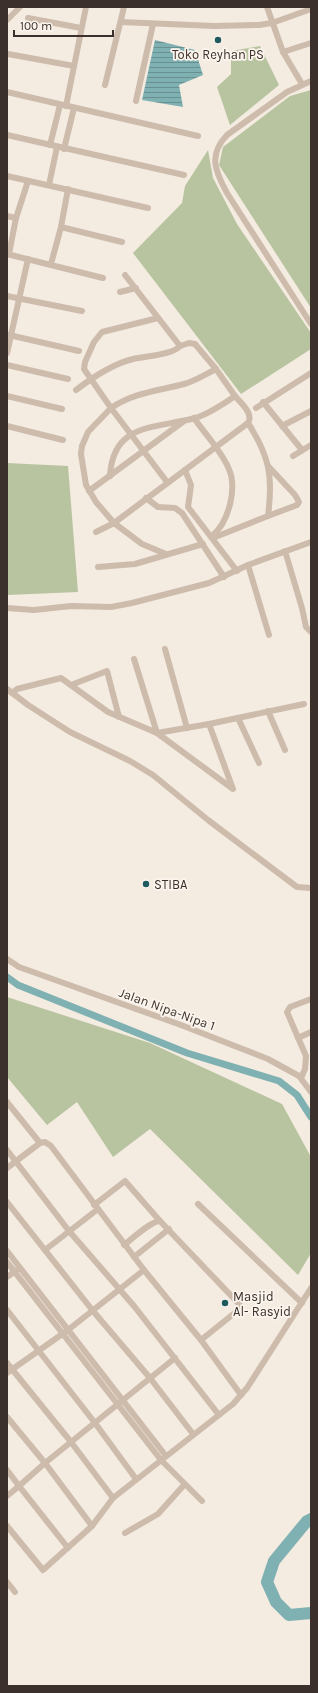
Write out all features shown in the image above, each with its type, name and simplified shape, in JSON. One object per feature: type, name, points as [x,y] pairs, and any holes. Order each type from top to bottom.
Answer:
[{"type":"street","points":[[7,20],[20,7]]},
{"type":"street","points":[[50,145],[74,66],[86,7]]},
{"type":"street","points":[[105,84],[124,7]]},
{"type":"street","points":[[267,7],[283,52],[302,84]]},
{"type":"street","points":[[121,22],[214,26],[259,25],[272,23],[311,9]]},
{"type":"street","points":[[28,18],[81,28]]},
{"type":"street","points":[[136,101],[153,24]]},
{"type":"street","points":[[283,52],[311,44]]},
{"type":"street","points":[[8,54],[74,66]]},
{"type":"street","points":[[311,81],[287,92],[227,135],[219,143],[214,157],[219,178],[227,193],[311,324]]},
{"type":"street","points":[[7,92],[198,136]]},
{"type":"street","points":[[64,149],[74,108]]},
{"type":"street","points":[[7,135],[184,175]]},
{"type":"street","points":[[48,185],[57,147]]},
{"type":"street","points":[[7,176],[148,208]]},
{"type":"street","points":[[28,181],[16,218],[8,254],[103,278]]},
{"type":"street","points":[[51,264],[61,227],[68,189]]},
{"type":"street","points":[[7,216],[16,218]]},
{"type":"street","points":[[61,227],[122,242]]},
{"type":"street","points":[[7,353],[9,335],[28,259]]},
{"type":"street","points":[[125,275],[180,346]]},
{"type":"street","points":[[120,292],[136,288]]},
{"type":"street","points":[[7,296],[82,312]]},
{"type":"street","points":[[158,318],[113,328],[99,334],[84,365],[84,371],[130,435],[167,482]]},
{"type":"street","points":[[9,335],[79,351]]},
{"type":"street","points":[[76,390],[90,379],[124,361],[172,351],[180,346],[196,344],[250,415],[250,420],[248,423],[114,523],[96,532]]},
{"type":"street","points":[[7,365],[68,379]]},
{"type":"street","points":[[166,554],[142,544],[114,523],[100,508],[86,485],[81,454],[82,446],[88,432],[111,408],[146,391],[192,381],[216,369]]},
{"type":"street","points":[[256,408],[263,402],[311,373]]},
{"type":"street","points":[[7,396],[62,410]]},
{"type":"street","points":[[110,476],[111,464],[116,452],[130,435],[140,429],[150,426],[194,418],[204,414],[235,396]]},
{"type":"street","points":[[263,402],[302,450]]},
{"type":"street","points":[[282,426],[311,411]]},
{"type":"street","points":[[194,418],[228,466],[230,473],[231,486],[229,509],[218,531],[212,537]]},
{"type":"street","points":[[89,491],[185,420]]},
{"type":"street","points":[[248,423],[260,442],[268,465],[271,487],[268,516]]},
{"type":"street","points":[[7,426],[63,440]]},
{"type":"street","points":[[293,456],[311,445]]},
{"type":"street","points":[[212,537],[297,505],[299,502],[295,495],[268,465]]},
{"type":"street","points":[[185,470],[190,485],[188,507],[237,571]]},
{"type":"street","points":[[146,498],[158,507],[179,510],[224,577]]},
{"type":"street","points":[[7,608],[34,610],[71,606],[111,607],[132,603],[183,590],[224,577],[248,565],[311,542]]},
{"type":"street","points":[[98,567],[135,564],[203,544]]},
{"type":"street","points":[[285,551],[302,608],[306,628],[311,632]]},
{"type":"street","points":[[248,565],[269,635]]},
{"type":"street","points":[[165,649],[187,728]]},
{"type":"street","points":[[134,659],[157,733]]},
{"type":"street","points":[[71,685],[107,671],[120,717]]},
{"type":"street","points":[[10,691],[61,678],[108,712],[157,733],[233,789],[209,724]]},
{"type":"street","points":[[10,691],[28,705],[70,732],[130,761],[153,775],[208,820],[297,887],[311,888]]},
{"type":"street","points":[[157,733],[209,724],[304,704]]},
{"type":"street","points":[[268,711],[285,750]]},
{"type":"street","points":[[238,718],[259,763]]},
{"type":"street","name":"Jalan Nipa-Nipa 1","points":[[7,959],[13,963],[240,1048],[279,1065],[301,1078],[311,1092]]},
{"type":"street","points":[[7,969],[13,963]]},
{"type":"street","points":[[301,1078],[306,1060],[288,1016],[287,1009],[311,999]]},
{"type":"street","points":[[298,1038],[311,1032]]},
{"type":"street","points":[[7,1102],[40,1142]]},
{"type":"street","points":[[7,1168],[40,1142],[45,1142],[51,1146],[124,1245],[201,1340],[241,1395]]},
{"type":"street","points":[[7,1150],[69,1231],[176,1358],[219,1415]]},
{"type":"street","points":[[45,1250],[69,1231],[125,1181],[160,1221],[241,1306],[237,1312],[201,1340]]},
{"type":"street","points":[[7,1202],[93,1311],[150,1378],[193,1434]]},
{"type":"street","points":[[198,1204],[302,1303]]},
{"type":"street","points":[[124,1245],[146,1228],[157,1221],[160,1221]]},
{"type":"street","points":[[134,1257],[169,1229]]},
{"type":"street","points":[[7,1251],[17,1269],[118,1405],[184,1485],[202,1501]]},
{"type":"street","points":[[7,1262],[17,1269]]},
{"type":"street","points":[[7,1277],[17,1269]]},
{"type":"street","points":[[10,1371],[93,1311],[144,1270]]},
{"type":"street","points":[[7,1526],[43,1570],[92,1526],[113,1498],[233,1404],[241,1395],[311,1288]]},
{"type":"street","points":[[7,1310],[95,1423],[136,1479]]},
{"type":"street","points":[[65,1332],[123,1400],[163,1458]]},
{"type":"street","points":[[7,1496],[45,1463],[176,1358]]},
{"type":"street","points":[[7,1363],[10,1371],[71,1442],[113,1498]]},
{"type":"street","points":[[7,1417],[45,1463],[92,1526]]},
{"type":"street","points":[[7,1470],[68,1548]]},
{"type":"street","points":[[126,1533],[158,1514],[184,1485]]},
{"type":"street","points":[[7,1582],[15,1592]]},
{"type":"green space","points":[[260,46],[279,85],[230,125],[217,87],[231,74],[231,51]]},
{"type":"green space","points":[[311,90],[311,308],[219,165],[223,147],[290,96]]},
{"type":"green space","points":[[208,150],[213,178],[237,224],[311,333],[311,349],[241,394],[133,253],[182,203],[185,186]]},
{"type":"green space","points":[[7,463],[68,466],[78,592],[7,595]]},
{"type":"green space","points":[[7,997],[150,1043],[282,1104],[311,1157],[311,1253],[298,1275],[150,1129],[113,1157],[77,1102],[47,1125],[7,1077]]},
{"type":"water","points":[[155,40],[195,50],[203,75],[179,85],[183,107],[142,100]]},
{"type":"waterway","points":[[7,977],[18,985],[187,1053],[279,1081],[297,1095],[311,1117]]},
{"type":"waterway","points":[[311,1519],[307,1521],[274,1561],[267,1582],[276,1602],[289,1615],[311,1613]]},
{"type":"place","name":"Toko Reyhan PS","points":[[218,40]]},
{"type":"place","name":"STIBA","points":[[146,884]]},
{"type":"place","name":"Masjid Al- Rasyid","points":[[225,1303]]}]
